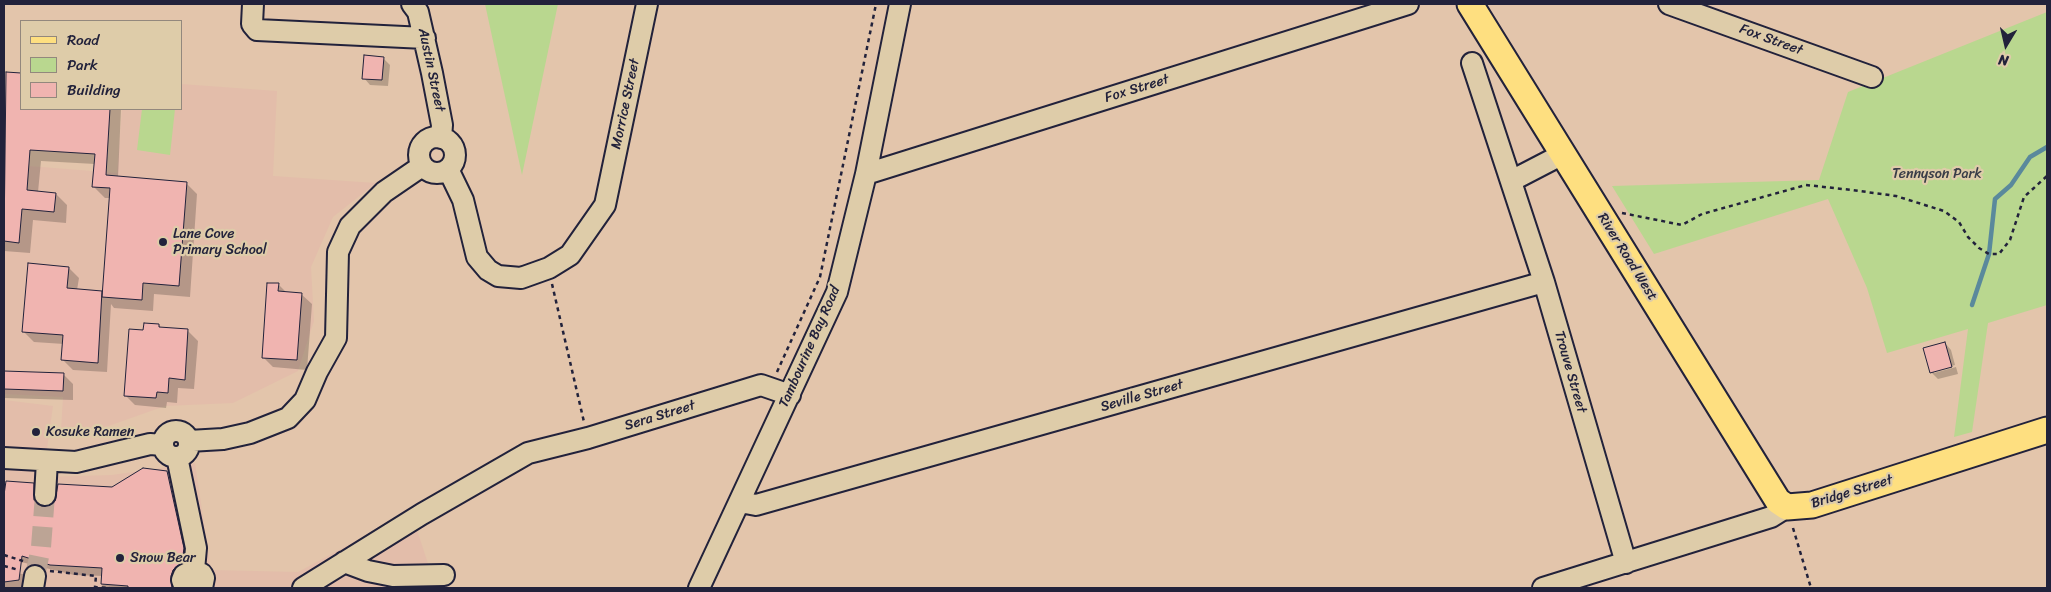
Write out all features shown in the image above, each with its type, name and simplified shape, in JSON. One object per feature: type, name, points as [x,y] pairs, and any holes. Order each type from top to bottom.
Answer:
[{"type":"main road","name":"River Road West","points":[[1470,4],[1772,493],[1790,517]]},
{"type":"main road","name":"Bridge Street","points":[[1790,517],[1812,505],[2047,430]]},
{"type":"street","points":[[253,4],[252,24],[257,30],[425,38]]},
{"type":"street","name":"Austin Street","points":[[412,4],[418,12],[425,38],[442,125],[441,138]]},
{"type":"street","name":"Morrice Street","points":[[549,268],[570,255],[606,205],[647,4]]},
{"type":"street","name":"Tambourine Bay Road","points":[[699,588],[837,292],[866,174],[900,4]]},
{"type":"street","name":"Fox Street","points":[[866,174],[1408,4]]},
{"type":"street","name":"Fox Street","points":[[1668,4],[1721,12],[1872,77]]},
{"type":"street","name":"Trouve Street","points":[[1472,64],[1544,282],[1626,563]]},
{"type":"street","points":[[430,138],[446,140],[454,149],[454,160],[448,169],[436,173],[428,171],[422,166],[419,156],[422,145],[430,138]]},
{"type":"street","points":[[1512,182],[1563,154]]},
{"type":"street","points":[[4,458],[76,462],[150,444],[170,451],[187,452],[189,441],[223,439],[250,433],[288,418],[304,400],[336,338],[338,252],[350,226],[384,192],[422,166]]},
{"type":"street","points":[[448,169],[463,200],[477,257],[481,264],[498,276],[512,278],[521,278],[549,268]]},
{"type":"street","name":"Seville Street","points":[[740,502],[756,505],[1544,282]]},
{"type":"street","name":"Sera Street","points":[[302,588],[422,514],[528,453],[588,438],[761,384],[790,395]]},
{"type":"street","points":[[170,451],[196,548],[191,582]]},
{"type":"street","points":[[45,495],[47,461]]},
{"type":"street","name":"Bridge Street","points":[[1543,588],[1771,517],[1790,517]]},
{"type":"street","points":[[344,562],[368,572],[393,576],[444,575]]},
{"type":"path","points":[[777,372],[820,277],[876,4]]},
{"type":"path","points":[[1621,212],[1682,225],[1702,214],[1806,185],[1852,190],[1896,196],[1944,211],[1959,222],[1968,237],[1978,248],[1989,254],[1999,254],[2010,240],[2024,197],[2047,176]]},
{"type":"path","points":[[549,268],[588,438]]},
{"type":"path","points":[[1790,517],[1811,588]]},
{"type":"path","points":[[76,574],[96,576],[96,587],[110,588]]},
{"type":"shaded area","name":"Lane Cove Primary School","points":[[182,84],[277,91],[273,176],[376,183],[333,217],[311,267],[314,321],[298,371],[233,403],[165,406],[86,434],[61,431],[63,397],[4,394],[4,164],[117,173],[122,110],[182,110]]},
{"type":"shaded area","points":[[4,400],[53,406],[43,477],[112,475],[195,463],[211,570],[298,572],[408,513],[417,530],[436,588],[4,588]]},
{"type":"green space","points":[[485,4],[558,4],[522,175]]},
{"type":"green space","name":"Tennyson Park","points":[[2047,12],[2047,305],[1988,323],[1972,432],[1954,437],[1968,329],[1887,353],[1867,288],[1828,199],[1654,254],[1612,186],[1819,180],[1848,92]]},
{"type":"green space","points":[[142,110],[175,110],[170,155],[137,150]]},
{"type":"building","points":[[364,55],[384,57],[382,80],[362,79]]},
{"type":"building","points":[[6,72],[20,73],[20,110],[110,110],[106,175],[187,182],[179,286],[143,283],[142,300],[102,297],[110,188],[92,187],[95,154],[30,150],[27,190],[56,193],[54,212],[22,209],[19,243],[4,241]]},
{"type":"building","points":[[28,263],[69,267],[67,288],[102,291],[98,363],[61,360],[63,335],[22,332]]},
{"type":"building","points":[[267,283],[279,283],[278,291],[302,293],[297,360],[262,358]]},
{"type":"building","points":[[144,323],[159,324],[159,327],[188,329],[185,380],[169,378],[168,393],[157,392],[156,398],[124,396],[129,329],[143,330]]},
{"type":"building","points":[[1945,342],[1952,367],[1930,373],[1923,348]]},
{"type":"building","points":[[4,371],[64,373],[63,391],[4,389]]},
{"type":"building","points":[[143,468],[167,471],[184,548],[182,562],[173,570],[171,576],[172,588],[128,588],[128,586],[101,584],[102,568],[50,565],[22,556],[19,580],[4,582],[4,495],[6,481],[34,483],[34,500],[38,505],[45,507],[55,501],[58,484],[112,487]]},
{"type":"waterway","points":[[1972,305],[1989,254],[1995,199],[2011,185],[2030,157],[2047,147]]},
{"type":"tunnel","points":[[35,576],[41,547],[45,495]]},
{"type":"place","name":"Lane Cove Primary School","points":[[163,242]]},
{"type":"place","name":"Kosuke Ramen","points":[[36,432]]},
{"type":"place","name":"Snow Bear","points":[[120,558]]}]
